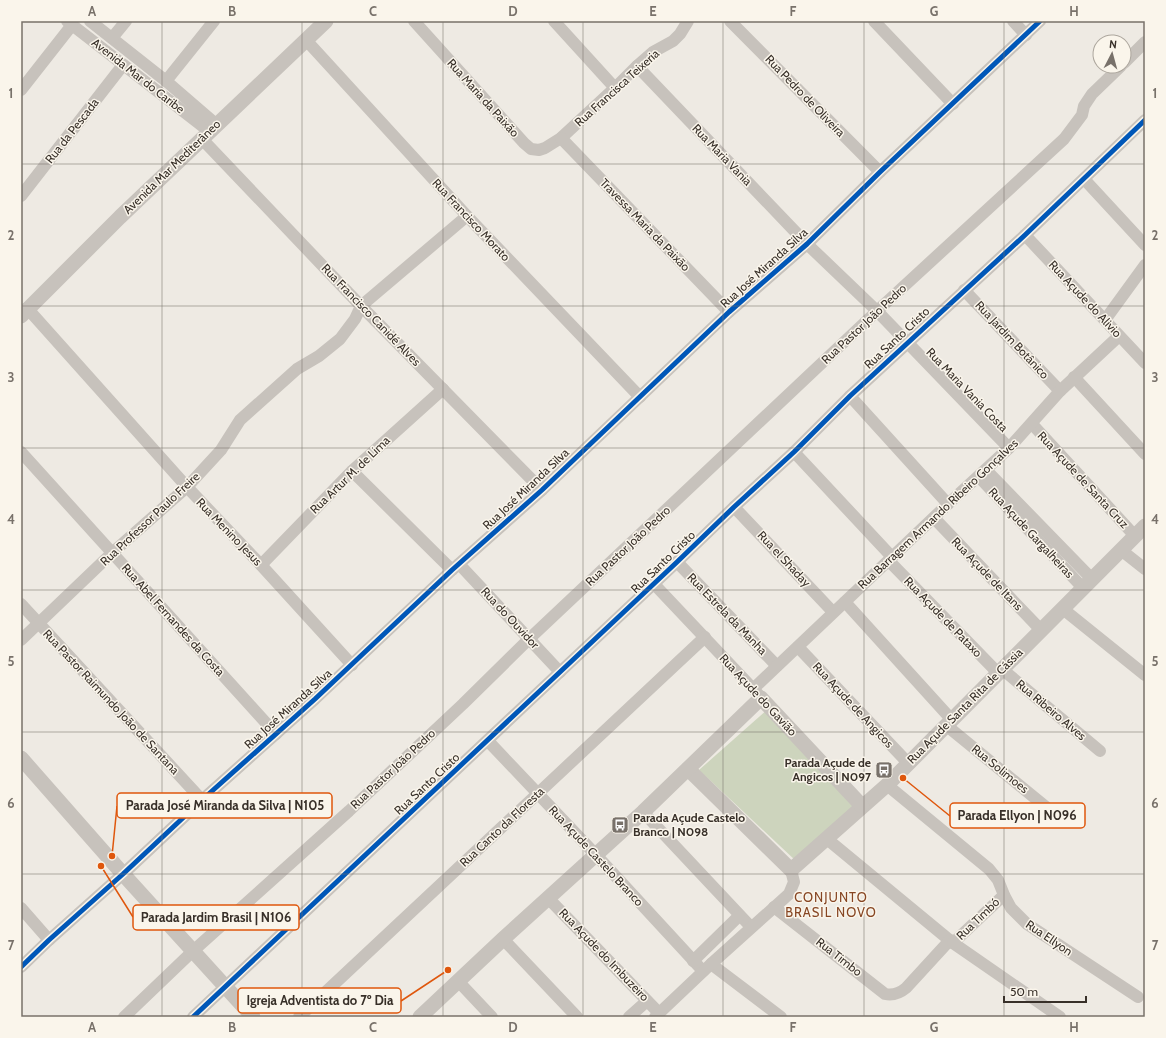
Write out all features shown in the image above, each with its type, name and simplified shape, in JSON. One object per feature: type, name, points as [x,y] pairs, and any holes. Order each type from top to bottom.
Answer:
[{"type":"street","name":"Avenida Mar do Caribe","points":[[90,21],[166,81],[209,132]]},
{"type":"street","points":[[112,38],[126,21]]},
{"type":"street","points":[[166,81],[214,21]]},
{"type":"street","name":"Avenida Mar Mediterâneo","points":[[24,312],[209,132],[326,21]]},
{"type":"street","name":"Rua Maria da Paixão","points":[[414,21],[524,143],[531,148],[539,150],[561,138]]},
{"type":"street","points":[[554,21],[616,88]]},
{"type":"street","name":"Rua Francisca Teixeria","points":[[561,138],[653,52],[673,41],[680,34],[688,21]]},
{"type":"street","name":"Rua Pedro de Oliveira","points":[[730,21],[880,172]]},
{"type":"street","points":[[874,21],[953,104]]},
{"type":"street","points":[[1013,21],[1026,35]]},
{"type":"street","name":"Rua José Miranda Silva","points":[[21,966],[542,490],[729,312],[807,244],[880,172],[1040,21]]},
{"type":"street","name":"Avenida Mar do Caribe","points":[[70,23],[209,132]]},
{"type":"street","points":[[21,90],[70,23]]},
{"type":"street","name":"Rua Francisco Morato","points":[[306,40],[467,216],[640,397]]},
{"type":"street","points":[[1132,55],[1145,42]]},
{"type":"street","name":"Rua da Pescada","points":[[21,196],[124,65]]},
{"type":"street","name":"Rua Maria Vania","points":[[637,66],[807,244]]},
{"type":"street","name":"Rua Pastor João Pedro","points":[[124,1017],[193,951],[389,774],[529,639],[877,311],[1064,139],[1082,115],[1084,106],[1092,94],[1113,74]]},
{"type":"street","name":"Rua Santo Cristo","points":[[193,1017],[488,741],[734,506],[794,452],[850,396],[1025,235],[1145,120]]},
{"type":"street","name":"Rua Francisco Canidé Alves","points":[[209,132],[361,306],[542,490]]},
{"type":"street","name":"Travessa Maria da Paixão","points":[[561,138],[729,312]]},
{"type":"street","points":[[1084,179],[1145,245]]},
{"type":"street","name":"Rua Professor Paulo Freire","points":[[21,640],[40,624],[112,553],[187,487],[221,450],[240,420],[297,369],[320,356],[340,339],[356,319],[361,306],[467,216]]},
{"type":"street","name":"Rua Açude do Alivio","points":[[1025,235],[1145,363]]},
{"type":"street","name":"Rua Maria Vania Costa","points":[[807,244],[877,311],[1009,448]]},
{"type":"street","points":[[1105,320],[1145,265]]},
{"type":"street","name":"Rua Jardim Botânico","points":[[964,290],[1060,391]]},
{"type":"street","name":"Rua Menino Jesus","points":[[24,312],[261,565],[352,665]]},
{"type":"street","name":"Rua Barragem Armando Ribeiro Gonçalves","points":[[757,694],[777,666],[948,504],[983,474],[1032,424],[1060,391],[1119,336]]},
{"type":"street","points":[[1074,377],[1145,454]]},
{"type":"street","name":"Rua Artur M. de Lima","points":[[261,565],[352,471],[443,389]]},
{"type":"street","points":[[850,396],[948,504]]},
{"type":"street","name":"Rua Açude de Santa Cruz","points":[[1032,424],[1140,531]]},
{"type":"street","name":"Rua Abel Fernandes da Costa","points":[[21,452],[276,734]]},
{"type":"street","name":"Rua Açude de Pataxo","points":[[794,452],[890,559],[1000,671]]},
{"type":"street","name":"Rua do Ouvidor","points":[[352,471],[456,567],[560,672]]},
{"type":"street","name":"Rua Açude Gargalheiras","points":[[983,474],[1088,584]]},
{"type":"street","name":"Rua el Shaday","points":[[734,506],[833,612]]},
{"type":"street","name":"Rua Açude de Itans","points":[[934,518],[1040,629]]},
{"type":"street","name":"Rua Açude Santa Rita de Cássia","points":[[791,870],[887,785],[950,723],[1040,629],[1088,584],[1140,531]]},
{"type":"street","points":[[1121,550],[1145,569]]},
{"type":"street","name":"Rua Estrela da Manha","points":[[677,562],[777,666]]},
{"type":"street","name":"Rua Açude do Gavião","points":[[654,584],[862,806]]},
{"type":"street","name":"Rua Solimoes","points":[[845,602],[950,723],[1052,812]]},
{"type":"street","name":"Rua Pastor Raimundo João de Santana","points":[[21,604],[202,800]]},
{"type":"street","points":[[1062,609],[1145,675]]},
{"type":"street","name":"Rua Canto da Floresta","points":[[299,1017],[705,637]]},
{"type":"street","name":"Rua Açude de Angicos","points":[[798,647],[908,763]]},
{"type":"street","name":"Rua Ribeiro Alves","points":[[1000,671],[1100,751]]},
{"type":"street","points":[[420,1017],[502,939],[643,812],[688,769],[757,694]]},
{"type":"street","name":"Rua Açude Castelo Branco","points":[[488,741],[596,854],[693,960],[707,967],[782,1017]]},
{"type":"street","points":[[21,758],[123,874],[253,1017]]},
{"type":"street","points":[[657,1015],[707,967],[789,894],[793,887],[794,878],[791,870],[688,769]]},
{"type":"street","name":"Rua Ellyon","points":[[887,785],[989,869],[998,880],[1011,908],[1027,924],[1138,997]]},
{"type":"street","points":[[643,812],[739,916],[751,927]]},
{"type":"street","points":[[827,839],[951,942],[1060,1017]]},
{"type":"street","name":"Rua Timbó","points":[[906,988],[951,942],[1004,895]]},
{"type":"street","name":"Rua Açude do Imbuzeiro","points":[[548,898],[646,1001],[657,1015]]},
{"type":"street","name":"Rua Timbo","points":[[774,907],[885,994],[897,994],[906,988]]},
{"type":"street","points":[[21,908],[49,940]]},
{"type":"street","points":[[693,960],[739,916]]},
{"type":"street","points":[[502,939],[577,1017]]},
{"type":"street","points":[[458,981],[492,1017]]},
{"type":"street","points":[[629,1017],[646,1001]]},
{"type":"green space","points":[[768,709],[858,804],[796,861],[699,770]]},
{"type":"cycle path","points":[[21,967],[202,800],[315,699],[452,570],[542,490],[729,312],[807,244],[880,172],[1040,21]]},
{"type":"cycle path","points":[[193,1017],[794,452],[850,396],[1025,235],[1145,120]]},
{"type":"place","name":"Parada Açude de Angicos | N097","points":[[884,770]]},
{"type":"place","name":"Parada Ellyon | N096","points":[[903,778]]},
{"type":"place","name":"Parada Açude Castelo Branco | N098","points":[[620,825]]},
{"type":"place","name":"Parada José Miranda da Silva | N105","points":[[112,856]]},
{"type":"place","name":"Parada Jardim Brasil | N106","points":[[101,866]]},
{"type":"place","name":"Igreja Adventista do 7º Dia","points":[[448,970]]},
{"type":"district","name":"CONJUNTO BRASIL NOVO","points":[[831,904]]}]
